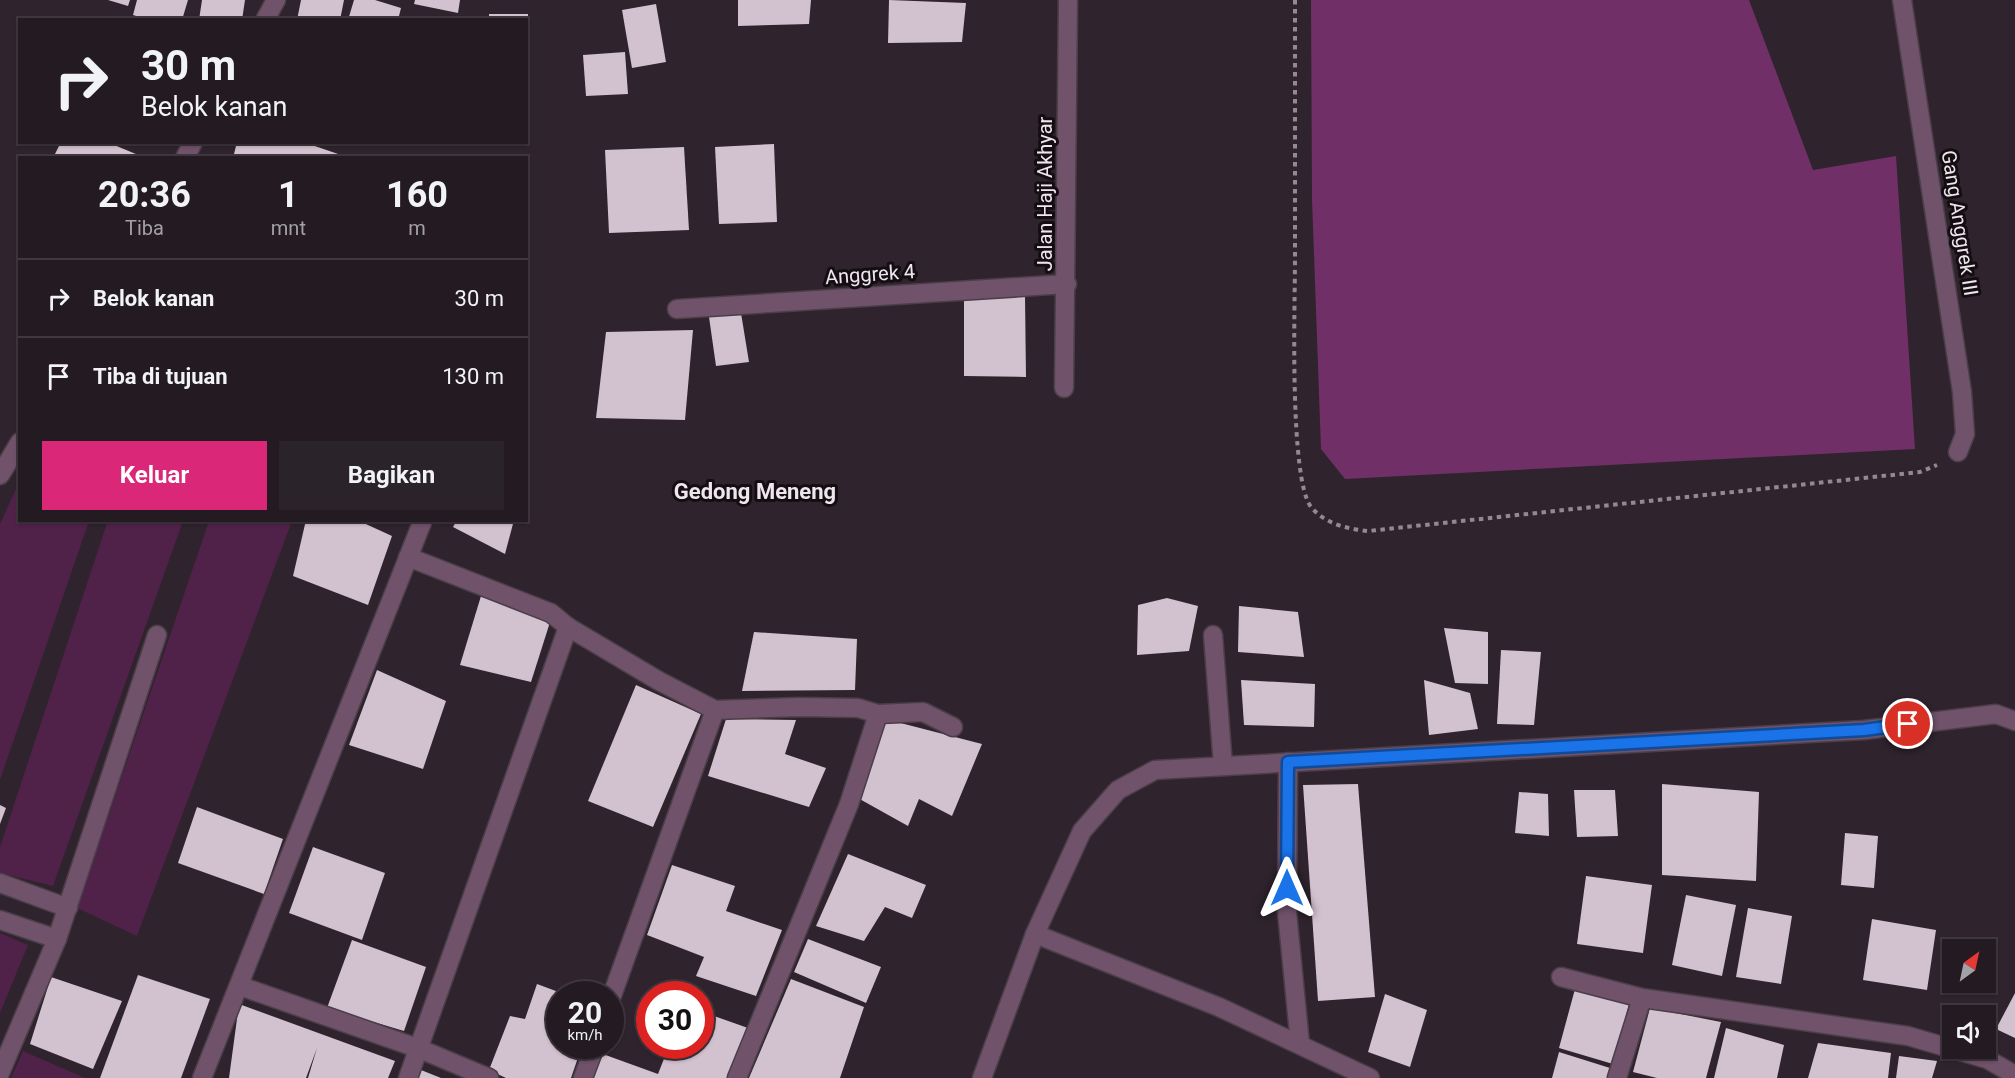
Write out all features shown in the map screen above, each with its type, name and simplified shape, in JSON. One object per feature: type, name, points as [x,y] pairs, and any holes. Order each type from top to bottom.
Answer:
[{"type":"street","points":[[266,18],[276,0]]},
{"type":"street","name":"Jalan Haji Akhyar","points":[[1064,388],[1067,284],[1068,0]]},
{"type":"street","name":"Gang Anggrek III","points":[[1902,0],[1962,392],[1965,434],[1958,452]]},
{"type":"street","name":"Anggrek 4","points":[[677,309],[1067,284]]},
{"type":"street","points":[[0,476],[18,445]]},
{"type":"street","points":[[202,1078],[422,522]]},
{"type":"street","points":[[408,557],[551,613],[568,627],[715,711],[858,708],[878,714],[923,712],[953,727]]},
{"type":"street","points":[[408,1078],[568,627]]},
{"type":"street","points":[[0,1073],[57,939],[157,635]]},
{"type":"street","points":[[1213,635],[1223,766]]},
{"type":"street","points":[[617,981],[715,711]]},
{"type":"street","points":[[737,1078],[849,804],[878,714]]},
{"type":"street","points":[[982,1078],[1035,934],[1082,831],[1118,790],[1155,770],[1864,730],[1996,714],[2015,721]]},
{"type":"street","points":[[1288,762],[1287,912],[1300,1044]]},
{"type":"street","points":[[0,883],[68,908]]},
{"type":"street","points":[[0,920],[57,939]]},
{"type":"street","points":[[1035,934],[1219,1007],[1370,1078]]},
{"type":"street","points":[[1561,977],[1642,998],[1908,1036],[1988,1059],[2015,1076]]},
{"type":"street","points":[[240,986],[420,1049],[489,1078]]},
{"type":"street","points":[[1617,1078],[1642,998]]},
{"type":"street","points":[[583,1078],[590,1059]]},
{"type":"path","points":[[1295,0],[1296,410],[1305,492],[1311,507],[1323,517],[1345,529],[1380,529],[1920,472],[1944,463],[1958,452]]},
{"type":"shaded area","points":[[1311,0],[1749,0],[1813,170],[1896,156],[1915,449],[1345,479],[1321,449],[1312,199]]},
{"type":"shaded area","points":[[18,484],[18,522],[89,522],[0,780],[0,524]]},
{"type":"shaded area","points":[[107,522],[183,522],[53,886],[0,873],[0,847]]},
{"type":"shaded area","points":[[209,522],[292,522],[137,936],[77,908]]},
{"type":"shaded area","points":[[0,933],[28,945],[0,1013]]},
{"type":"shaded area","points":[[23,1051],[85,1078],[11,1078]]},
{"type":"building","points":[[108,0],[130,0],[128,6]]},
{"type":"building","points":[[137,0],[188,0],[183,18],[143,18],[133,15]]},
{"type":"building","points":[[202,0],[245,0],[242,18],[199,18]]},
{"type":"building","points":[[301,0],[344,0],[340,18],[297,18]]},
{"type":"building","points":[[354,0],[375,0],[401,8],[398,18],[349,18]]},
{"type":"building","points":[[415,0],[460,0],[458,13],[414,4]]},
{"type":"building","points":[[738,0],[811,0],[809,24],[738,26]]},
{"type":"building","points":[[889,0],[966,3],[962,42],[888,43]]},
{"type":"building","points":[[656,4],[666,62],[632,68],[622,10]]},
{"type":"building","points":[[489,14],[528,14],[528,18],[489,18]]},
{"type":"building","points":[[625,52],[628,94],[586,96],[583,55]]},
{"type":"building","points":[[60,144],[112,144],[141,156],[54,156]]},
{"type":"building","points":[[236,144],[309,144],[344,156],[234,156]]},
{"type":"building","points":[[774,144],[777,222],[719,224],[715,147]]},
{"type":"building","points":[[684,147],[689,230],[609,233],[605,150]]},
{"type":"building","points":[[964,295],[1025,296],[1026,377],[964,376]]},
{"type":"building","points":[[741,313],[749,362],[716,366],[709,317]]},
{"type":"building","points":[[693,330],[685,420],[596,418],[606,332]]},
{"type":"building","points":[[306,522],[361,522],[392,536],[368,605],[293,576]]},
{"type":"building","points":[[456,522],[513,522],[505,554],[453,527]]},
{"type":"building","points":[[481,596],[551,619],[531,682],[460,665]]},
{"type":"building","points":[[1167,598],[1198,606],[1189,651],[1137,655],[1138,605]]},
{"type":"building","points":[[1239,606],[1298,612],[1304,657],[1238,652]]},
{"type":"building","points":[[1444,628],[1488,632],[1488,684],[1455,683]]},
{"type":"building","points":[[754,632],[857,639],[855,690],[742,691]]},
{"type":"building","points":[[1501,650],[1541,652],[1534,725],[1497,724]]},
{"type":"building","points":[[377,670],[446,701],[423,769],[349,745]]},
{"type":"building","points":[[1241,680],[1315,684],[1314,727],[1244,725]]},
{"type":"building","points":[[1424,680],[1470,693],[1478,729],[1429,735]]},
{"type":"building","points":[[636,685],[701,714],[653,827],[588,801]]},
{"type":"building","points":[[726,719],[796,720],[785,754],[826,768],[809,807],[708,776]]},
{"type":"building","points":[[885,719],[982,744],[952,816],[919,799],[908,826],[856,797]]},
{"type":"building","points":[[1358,784],[1375,997],[1318,1001],[1303,785]]},
{"type":"building","points":[[1662,784],[1759,792],[1756,881],[1662,875]]},
{"type":"building","points":[[1574,790],[1615,790],[1618,836],[1577,837]]},
{"type":"building","points":[[1519,792],[1548,794],[1549,836],[1515,833]]},
{"type":"building","points":[[0,805],[6,808],[0,824]]},
{"type":"building","points":[[197,807],[283,839],[264,894],[178,863]]},
{"type":"building","points":[[1845,833],[1878,836],[1874,888],[1841,885]]},
{"type":"building","points":[[313,847],[385,873],[362,940],[289,913]]},
{"type":"building","points":[[848,854],[926,885],[912,918],[885,907],[864,941],[816,926]]},
{"type":"building","points":[[672,865],[735,886],[726,911],[782,930],[756,996],[696,976],[704,957],[647,935]]},
{"type":"building","points":[[1586,876],[1652,885],[1643,953],[1577,944]]},
{"type":"building","points":[[1686,895],[1736,905],[1722,976],[1672,965]]},
{"type":"building","points":[[1748,908],[1792,916],[1781,984],[1736,977]]},
{"type":"building","points":[[1872,919],[1936,930],[1927,990],[1863,980]]},
{"type":"building","points":[[808,939],[881,967],[866,1003],[794,972]]},
{"type":"building","points":[[352,940],[426,967],[404,1031],[327,1008]]},
{"type":"building","points":[[138,975],[210,999],[181,1078],[100,1078]]},
{"type":"building","points":[[51,977],[122,1001],[93,1069],[30,1044]]},
{"type":"building","points":[[791,979],[864,1007],[840,1078],[749,1078]]},
{"type":"building","points":[[537,984],[546,987],[546,1059],[578,1059],[571,1078],[506,1078],[489,1070],[510,1016],[525,1019]]},
{"type":"building","points":[[1575,989],[1629,1004],[1613,1064],[1559,1048]]},
{"type":"building","points":[[2015,993],[2015,1038],[1996,1029]]},
{"type":"building","points":[[1385,994],[1427,1010],[1410,1067],[1368,1052]]},
{"type":"building","points":[[239,1004],[395,1061],[388,1078],[308,1078],[317,1048],[306,1078],[229,1078]]},
{"type":"building","points":[[1650,1008],[1721,1022],[1706,1078],[1657,1078],[1633,1072]]},
{"type":"building","points":[[714,1016],[748,1028],[729,1078],[592,1078],[598,1059],[617,1059],[658,1074],[664,1059],[714,1059]]},
{"type":"building","points":[[1726,1028],[1784,1045],[1777,1078],[1714,1078]]},
{"type":"building","points":[[1818,1043],[1891,1053],[1888,1078],[1808,1078]]},
{"type":"building","points":[[1559,1052],[1610,1068],[1607,1078],[1552,1078]]},
{"type":"building","points":[[1899,1056],[1937,1061],[1932,1078],[1896,1078]]},
{"type":"building","points":[[421,1070],[441,1078],[418,1078]]},
{"type":"district","name":"Gedong Meneng","points":[[755,491]]},
{"type":"route","points":[[1287,888],[1288,762],[1864,730],[1908,724]]}]
